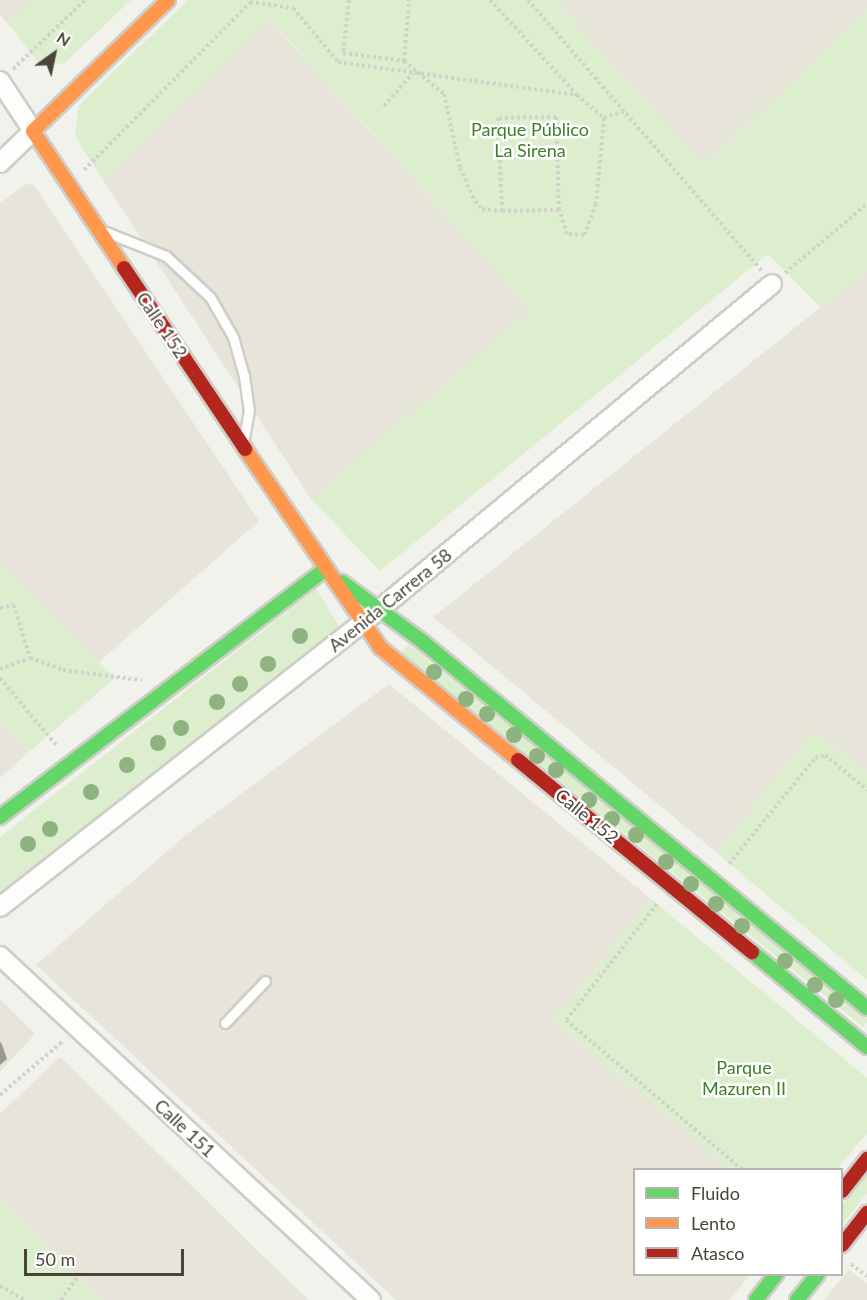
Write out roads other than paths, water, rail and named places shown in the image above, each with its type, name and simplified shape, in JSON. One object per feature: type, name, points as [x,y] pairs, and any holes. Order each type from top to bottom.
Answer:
[{"type":"street","points":[[0,163],[168,0]]},
{"type":"street","name":"Calle 152","points":[[4,78],[33,131],[325,569],[381,648],[867,1047]]},
{"type":"street","name":"Avenida Carrera 58","points":[[0,908],[363,623],[772,284]]},
{"type":"street","points":[[0,817],[69,760],[325,569]]},
{"type":"street","name":"Calle 152","points":[[325,569],[380,609],[867,1008]]},
{"type":"street","name":"Calle 151","points":[[0,956],[371,1300]]},
{"type":"street","points":[[843,1190],[867,1159]]},
{"type":"street","points":[[843,1244],[867,1213]]},
{"type":"street","points":[[756,1300],[775,1276]]},
{"type":"street","points":[[797,1300],[817,1276]]},
{"type":"lane","points":[[99,230],[166,256],[210,297],[233,337],[244,376],[249,410],[242,445]]},
{"type":"lane","points":[[225,1023],[265,981]]},
{"type":"park label","name":"Parque Público La Sirena","points":[[530,140]]},
{"type":"park label","name":"Parque Mazuren II","points":[[744,1078]]}]
